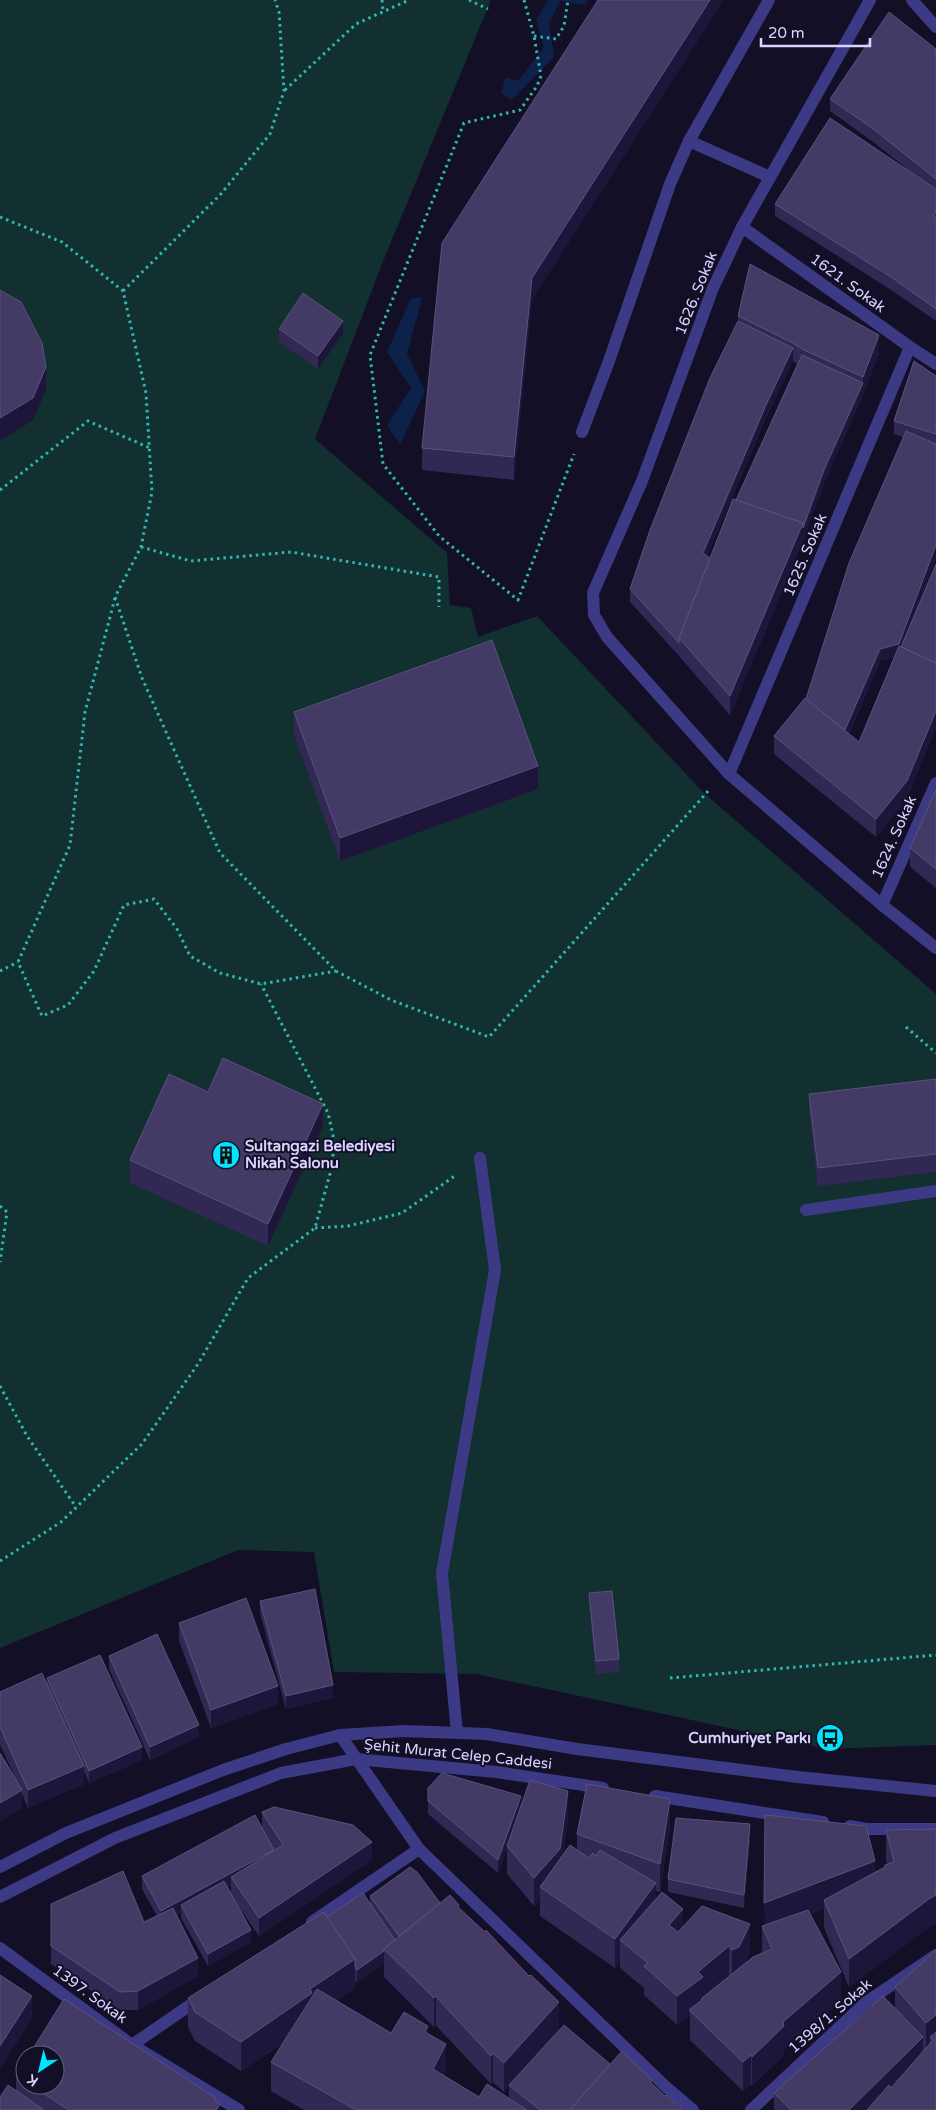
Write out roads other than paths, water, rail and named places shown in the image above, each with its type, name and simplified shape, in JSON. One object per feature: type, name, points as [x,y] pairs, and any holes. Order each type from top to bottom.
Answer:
[{"type":"street","points":[[582,432],[609,361],[670,184],[688,141],[770,0]]},
{"type":"street","name":"1626. Sokak","points":[[729,774],[607,637],[594,615],[593,594],[642,481],[713,288],[742,227],[870,0]]},
{"type":"street","points":[[912,0],[936,27]]},
{"type":"street","points":[[688,141],[770,177]]},
{"type":"street","name":"1621. Sokak","points":[[742,227],[910,348],[936,364]]},
{"type":"street","name":"1625. Sokak","points":[[729,774],[910,348]]},
{"type":"street","points":[[729,774],[882,905],[936,948]]},
{"type":"street","name":"1624. Sokak","points":[[882,905],[936,783]]},
{"type":"street","points":[[457,1733],[442,1573],[495,1270],[480,1158]]},
{"type":"street","points":[[806,1210],[936,1191]]},
{"type":"street","name":"Şehit Murat Celep Caddesi","points":[[0,1867],[66,1833],[223,1770],[286,1749],[340,1736],[404,1731],[487,1734],[577,1749],[798,1777],[936,1791]]},
{"type":"street","points":[[340,1736],[419,1849],[666,2087],[693,2110]]},
{"type":"street","name":"Şehit Murat Celep Caddesi","points":[[0,1897],[115,1838],[281,1773],[356,1759],[496,1772],[613,1790]]},
{"type":"street","points":[[642,1794],[867,1829],[936,1829]]},
{"type":"street","points":[[304,1928],[419,1849]]},
{"type":"street","name":"1397. Sokak","points":[[0,1948],[132,2045],[239,2110]]},
{"type":"street","name":"1398/1. Sokak","points":[[752,2110],[864,2003],[936,1955]]},
{"type":"street","points":[[132,2045],[214,1989]]},
{"type":"water","points":[[548,0],[588,0],[584,5],[560,1],[549,23],[554,57],[512,100],[501,93],[506,77],[518,81],[544,47],[536,20]]},
{"type":"water","points":[[411,298],[422,298],[407,354],[425,391],[400,445],[387,425],[411,388],[387,352]]},
{"type":"place","name":"Sultangazi Belediyesi Nikah Salonu","points":[[226,1155]]},
{"type":"place","name":"Cumhuriyet Parkı","points":[[830,1738]]}]
